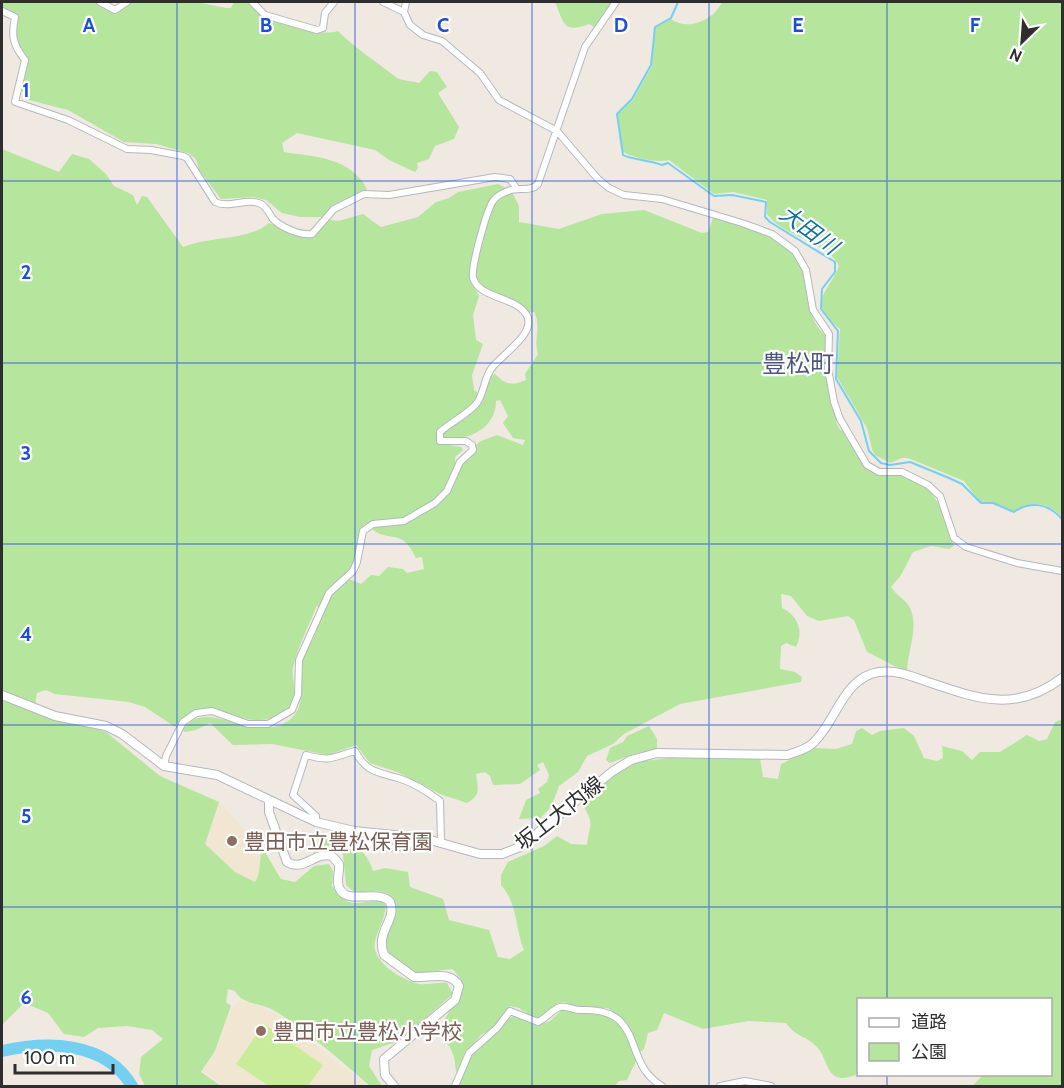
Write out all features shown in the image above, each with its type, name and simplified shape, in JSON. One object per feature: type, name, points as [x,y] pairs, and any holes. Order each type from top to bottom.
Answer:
[{"type":"main road","name":"坂上大内線","points":[[2,694],[55,716],[113,729],[164,766],[217,775],[269,802],[316,822],[354,831],[423,838],[480,854],[510,851],[530,840],[613,771],[644,756],[657,753],[787,755],[803,750],[820,736],[856,682],[878,672],[899,673],[989,700],[1025,698],[1042,691],[1062,678]]},
{"type":"main road","points":[[269,802],[269,813],[286,862],[299,865],[322,855],[332,856],[339,864],[338,884],[345,894],[355,897],[377,894],[390,902],[392,911],[381,937],[384,955],[414,977],[446,976],[457,981],[459,987],[455,1000],[384,1059],[385,1076],[394,1086]]},
{"type":"street","points":[[100,2],[115,10],[127,2]]},
{"type":"street","points":[[252,2],[265,15],[321,30],[325,25],[326,13],[334,2]]},
{"type":"street","points":[[383,2],[404,12]]},
{"type":"street","points":[[406,2],[404,12],[410,25],[423,35],[442,41],[480,73],[499,100],[557,131],[598,179],[616,192],[668,200],[742,222],[772,234],[795,251],[806,270],[813,310],[829,334],[828,369],[834,402],[840,419],[867,465],[879,472],[902,472],[928,485],[940,496],[954,538],[966,547],[1017,563],[1062,571]]},
{"type":"street","points":[[164,766],[179,729],[188,717],[196,713],[212,711],[248,724],[268,724],[288,715],[296,704],[298,695],[298,660],[329,593],[353,571],[363,531],[373,524],[404,520],[435,503],[447,491],[460,462],[473,450],[472,445],[466,441],[445,442],[440,441],[439,437],[443,429],[477,403],[491,369],[518,344],[527,321],[526,314],[519,308],[475,284],[472,272],[493,201],[512,189],[531,189],[538,184],[588,39],[616,2]]},
{"type":"street","points":[[2,11],[15,17],[12,34],[16,49],[25,60],[15,102],[68,120],[127,149],[151,150],[188,158],[215,202],[227,205],[246,202],[259,203],[277,223],[303,234],[312,234],[334,209],[364,194],[389,195],[495,177],[510,179],[518,189]]},
{"type":"street","points":[[316,822],[316,816],[292,795],[306,755],[337,759],[355,751],[361,762],[372,771],[398,778],[440,801],[441,842]]},
{"type":"street","points":[[358,839],[387,847],[415,844],[423,838]]},
{"type":"street","points":[[455,1086],[469,1053],[497,1028],[510,1011],[538,1022],[548,1017],[557,1007],[567,1006],[575,1011],[600,1010],[617,1016],[630,1034],[641,1062],[652,1078],[662,1086]]},
{"type":"street","points":[[720,1086],[745,1081],[771,1086]]},
{"type":"shaded area","name":"豊田市立豊松保育園","points":[[219,802],[263,849],[260,858],[261,874],[255,882],[235,872],[205,844]]},
{"type":"shaded area","name":"豊田市立豊松小学校","points":[[240,1001],[259,1006],[277,1015],[368,1086],[224,1086],[203,1071],[218,1047],[232,1008]]},
{"type":"green space","points":[[2,2],[95,2],[115,12],[129,2],[196,2],[231,8],[234,2],[250,2],[265,16],[290,26],[317,32],[338,31],[399,79],[419,83],[430,71],[437,72],[447,87],[438,93],[459,127],[454,139],[435,146],[429,159],[417,163],[418,168],[415,172],[389,160],[375,150],[297,133],[282,143],[284,152],[331,160],[351,170],[367,189],[323,217],[300,217],[282,213],[266,200],[253,197],[221,199],[199,170],[196,159],[188,153],[156,144],[124,142],[68,110],[29,100],[20,88],[27,62],[16,41],[17,18],[2,9]]},
{"type":"green space","points":[[555,2],[614,2],[594,27],[589,24],[574,28],[569,27],[563,21]]},
{"type":"green space","points":[[722,2],[1062,2],[1062,517],[1051,508],[1039,504],[1027,505],[1014,511],[993,503],[980,502],[964,481],[908,458],[890,463],[875,455],[867,428],[837,377],[840,329],[824,312],[822,305],[822,298],[839,266],[833,258],[825,251],[774,222],[767,214],[767,200],[733,192],[714,194],[669,160],[645,159],[622,151],[618,114],[633,100],[652,66],[654,34],[657,25],[671,19],[685,24],[700,22],[713,14]]},
{"type":"green space","points":[[2,149],[59,172],[72,154],[89,159],[106,174],[114,186],[133,195],[137,205],[142,196],[147,197],[183,247],[251,233],[269,223],[306,236],[326,219],[338,221],[363,214],[381,227],[418,217],[436,202],[458,192],[498,184],[506,188],[498,193],[470,266],[470,279],[479,296],[473,315],[476,340],[483,344],[472,375],[474,390],[479,394],[476,402],[438,432],[436,437],[443,444],[461,447],[463,450],[455,457],[452,477],[439,495],[421,510],[403,519],[371,523],[362,528],[352,567],[333,584],[320,606],[316,607],[293,667],[295,695],[293,704],[279,715],[264,720],[250,720],[211,709],[199,710],[187,715],[175,727],[145,707],[129,702],[55,694],[46,690],[37,693],[35,705],[2,692]]},
{"type":"green space","points":[[512,192],[519,206],[519,222],[559,229],[602,214],[644,210],[702,233],[708,232],[713,218],[741,225],[781,243],[791,253],[805,278],[815,322],[827,337],[826,357],[838,419],[836,422],[840,430],[845,431],[870,471],[903,476],[926,488],[933,495],[954,546],[949,549],[931,546],[913,552],[901,575],[891,587],[908,605],[912,615],[913,631],[907,670],[891,665],[867,652],[854,620],[848,616],[819,621],[807,616],[791,596],[781,594],[782,608],[796,619],[799,636],[796,647],[786,643],[781,646],[780,669],[795,672],[802,677],[801,682],[680,704],[624,734],[613,744],[587,756],[578,772],[559,786],[552,805],[541,818],[519,819],[526,800],[540,793],[538,789],[547,782],[549,775],[543,762],[537,765],[540,770],[520,784],[493,785],[490,776],[485,772],[476,774],[477,794],[467,803],[440,794],[397,772],[370,763],[356,745],[328,755],[272,744],[233,745],[210,723],[196,730],[185,732],[183,730],[192,721],[203,717],[259,728],[273,727],[288,721],[298,709],[300,701],[303,658],[329,601],[339,586],[347,578],[361,584],[371,575],[379,576],[388,567],[403,569],[407,573],[424,569],[422,557],[416,558],[405,542],[372,529],[376,526],[404,523],[440,503],[448,493],[461,465],[471,458],[476,445],[481,441],[497,435],[523,445],[525,440],[513,438],[503,423],[508,416],[500,400],[496,401],[491,419],[480,431],[454,438],[445,438],[442,434],[469,412],[490,375],[495,374],[509,383],[526,380],[525,374],[538,354],[537,323],[534,312],[528,313],[518,303],[514,304],[490,292],[480,284],[474,273],[492,208],[499,197]]},
{"type":"green space","points":[[2,697],[106,732],[160,776],[219,802],[205,844],[235,872],[255,882],[263,849],[281,879],[295,882],[314,866],[329,864],[333,871],[332,886],[343,899],[353,903],[380,901],[385,904],[384,918],[375,941],[377,956],[388,969],[412,982],[447,983],[453,994],[399,1041],[372,1050],[369,1066],[382,1086],[370,1086],[288,1019],[264,1006],[242,999],[235,991],[228,989],[226,1002],[231,1006],[215,1051],[201,1072],[221,1086],[145,1086],[139,1074],[141,1057],[163,1039],[152,1030],[127,1026],[98,1028],[84,1037],[64,1034],[48,1013],[24,1003],[2,1025]]},
{"type":"green space","points":[[1062,719],[1062,1086],[972,1086],[982,1076],[1052,1076],[1052,998],[857,998],[857,1074],[839,1078],[830,1071],[816,1046],[786,1023],[748,1021],[703,1029],[664,1013],[657,1030],[648,1033],[644,1049],[639,1053],[627,1024],[608,1008],[577,1008],[565,1002],[558,1003],[537,1020],[519,1008],[510,1006],[493,1028],[481,1035],[464,1056],[458,1075],[443,1027],[461,992],[462,985],[459,977],[452,969],[413,974],[392,960],[386,953],[385,942],[395,905],[392,898],[382,892],[353,891],[346,885],[343,854],[333,846],[313,854],[320,837],[337,836],[360,849],[373,871],[385,868],[408,872],[410,887],[443,899],[449,920],[489,930],[498,957],[510,959],[524,950],[511,900],[501,885],[501,875],[508,862],[544,846],[557,836],[571,844],[587,845],[590,821],[582,804],[617,773],[637,762],[685,756],[720,759],[760,758],[763,777],[778,779],[781,764],[814,748],[836,749],[852,744],[856,731],[862,728],[872,735],[880,731],[904,728],[914,736],[924,758],[937,761],[943,758],[942,746],[962,751],[972,760],[980,752],[1000,752],[1027,735],[1039,741],[1047,739],[1055,722]]},
{"type":"green space","points":[[649,726],[657,739],[657,750],[637,753],[610,763],[606,760],[610,748],[623,742],[627,736]]},
{"type":"green space","points":[[563,1009],[576,1013],[590,1011],[606,1013],[623,1025],[637,1059],[627,1080],[619,1081],[615,1086],[458,1086],[471,1054],[509,1018],[515,1016],[539,1025],[550,1021]]},
{"type":"green space","points":[[264,1024],[323,1065],[308,1086],[269,1086],[236,1064]]},
{"type":"waterway","name":"大田川","points":[[678,2],[671,18],[655,27],[651,65],[632,99],[617,114],[623,155],[662,165],[668,163],[714,196],[732,195],[766,202],[765,217],[770,222],[835,262],[835,272],[822,289],[821,309],[838,331],[836,379],[861,421],[869,451],[881,463],[890,465],[910,462],[962,484],[981,503],[993,503],[1014,512],[1027,506],[1040,505],[1062,519]]},
{"type":"waterway","points":[[2,1051],[38,1046],[74,1048],[107,1060],[121,1071],[132,1086]]},
{"type":"place","name":"豊田市立豊松保育園","points":[[232,841]]},
{"type":"place","name":"豊田市立豊松小学校","points":[[261,1031]]},
{"type":"district","name":"豊松町","points":[[798,363]]}]
